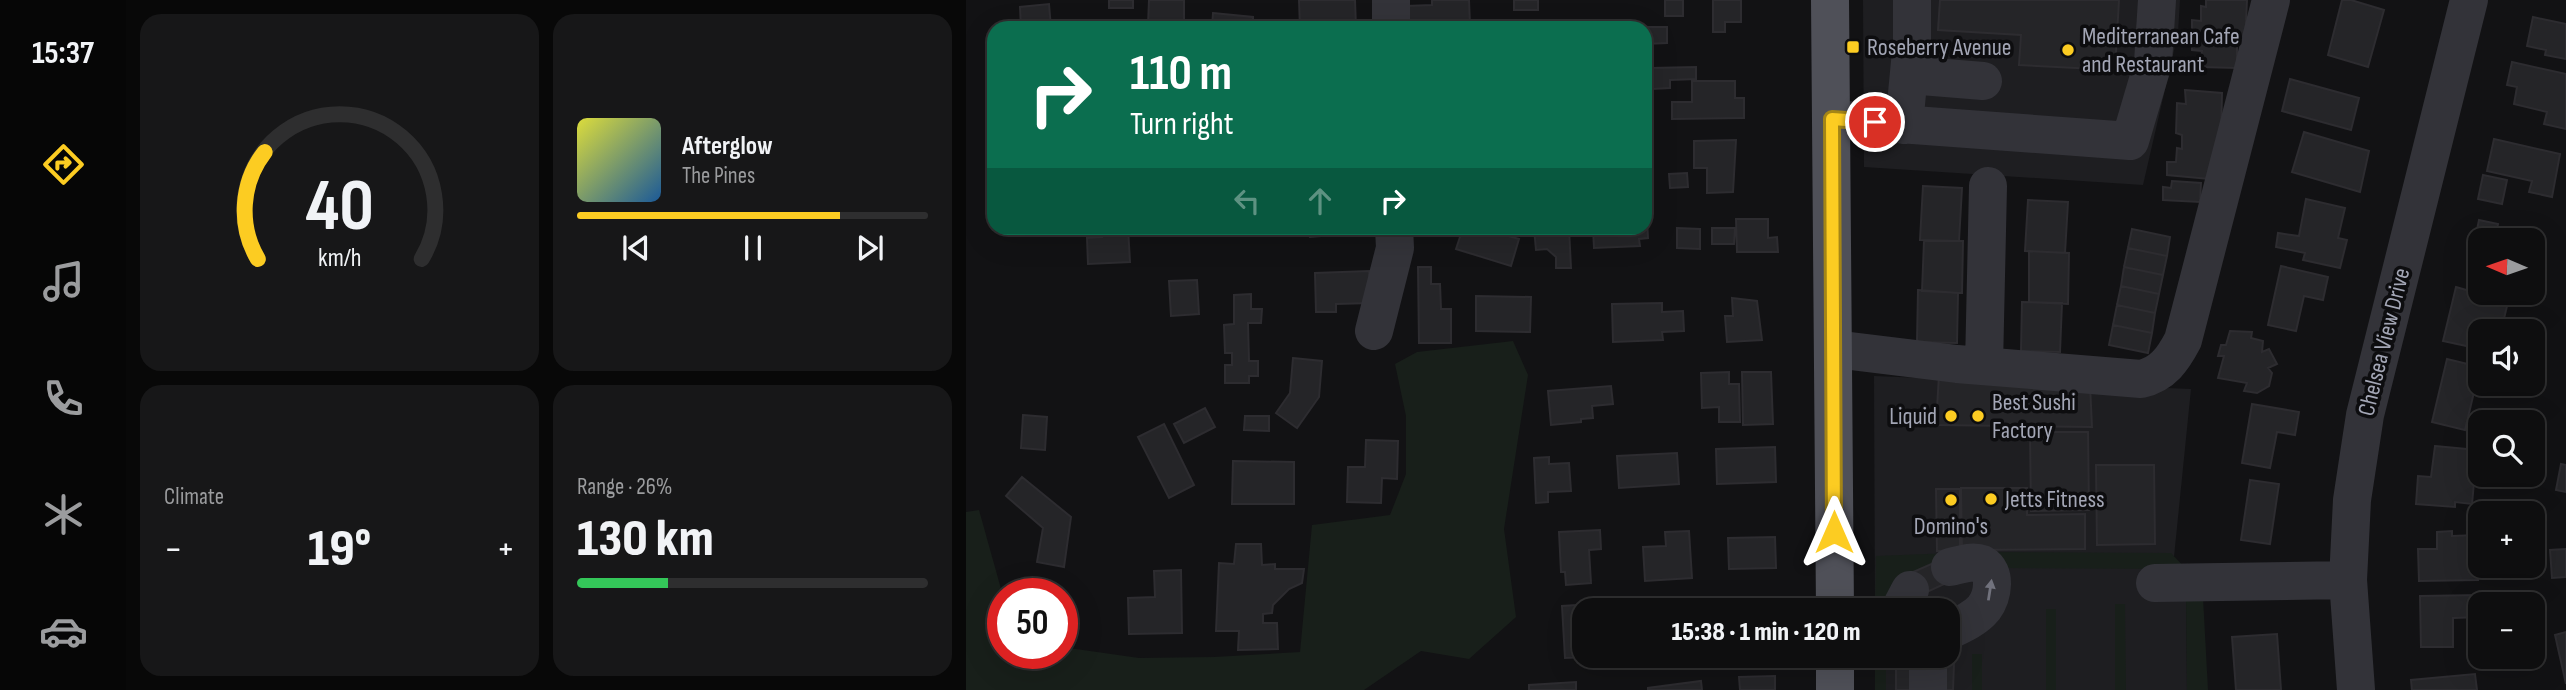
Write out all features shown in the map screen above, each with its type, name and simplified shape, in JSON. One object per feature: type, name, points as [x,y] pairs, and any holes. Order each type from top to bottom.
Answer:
[{"type":"main road","points":[[1830,0],[1838,598]]},
{"type":"main road","points":[[1835,668],[1835,690]]},
{"type":"street","points":[[1391,0],[1391,21]]},
{"type":"street","points":[[1904,125],[1912,0]]},
{"type":"street","points":[[1832,119],[2130,141],[2153,62],[2157,0]]},
{"type":"street","points":[[1834,349],[1984,366],[2141,379],[2154,376],[2167,366],[2183,340],[2271,0]]},
{"type":"street","name":"Chelsea View Drive","points":[[2356,690],[2348,580],[2352,500],[2365,415],[2469,0]]},
{"type":"street","points":[[1909,75],[1983,81]]},
{"type":"street","points":[[1984,366],[1988,186]]},
{"type":"street","points":[[1374,331],[1387,287],[1395,248],[1394,235]]},
{"type":"street","points":[[1950,568],[1973,562],[1982,565],[1990,572],[1993,583],[1986,606],[1960,625]]},
{"type":"street","points":[[2155,583],[2348,580]]},
{"type":"street","points":[[1928,668],[1928,690]]},
{"type":"shaded area","points":[[1863,0],[2180,0],[2178,33],[2143,185],[1864,167]]},
{"type":"shaded area","points":[[1513,341],[1528,375],[1504,529],[1516,617],[1469,659],[1421,651],[1364,690],[966,690],[966,512],[979,510],[998,578],[987,578],[987,669],[1078,669],[1078,649],[1139,658],[1300,652],[1312,525],[1390,515],[1406,474],[1406,416],[1395,364],[1417,352]]},
{"type":"shaded area","points":[[1874,376],[2191,389],[2174,557],[2186,569],[2187,690],[1875,690],[1875,668],[1960,668],[1960,598],[1875,598]]},
{"type":"shaded area","points":[[1979,552],[2171,553],[2186,569],[1999,568],[1945,558],[1904,576],[1895,598],[1875,598],[1876,556]]},
{"type":"shaded area","points":[[2186,597],[2203,597],[2208,690],[2187,690]]},
{"type":"shaded area","points":[[2115,604],[2125,604],[2126,690],[2115,690]]},
{"type":"shaded area","points":[[2046,609],[2056,609],[2056,690],[2046,690]]},
{"type":"shaded area","points":[[1972,654],[1982,654],[1982,690],[1972,690]]},
{"type":"shaded area","points":[[1875,668],[1886,668],[1886,690],[1875,690]]},
{"type":"building","points":[[1109,0],[1133,0],[1133,8],[1109,8]]},
{"type":"building","points":[[1149,0],[1184,0],[1184,21],[1148,21]]},
{"type":"building","points":[[1299,0],[1355,0],[1356,21],[1300,21]]},
{"type":"building","points":[[1432,0],[1469,0],[1470,21],[1407,21],[1406,6],[1432,5]]},
{"type":"building","points":[[1514,0],[1538,0],[1538,10],[1514,10]]},
{"type":"building","points":[[1665,0],[1683,0],[1683,16],[1665,16]]},
{"type":"building","points":[[1713,0],[1741,0],[1741,22],[1725,22],[1725,32],[1713,32]]},
{"type":"building","name":"Mediterranean Cafe and Restaurant","points":[[1940,0],[2119,0],[2115,70],[2019,65],[2021,35],[1938,30]]},
{"type":"building","points":[[2206,0],[2247,0],[2245,43],[2237,43],[2237,68],[2200,67],[2202,51],[2192,50],[2192,20],[2201,21],[2201,6],[2206,7]]},
{"type":"building","points":[[2342,0],[2384,10],[2368,67],[2328,55]]},
{"type":"building","points":[[1049,4],[1050,21],[1021,21],[1020,7]]},
{"type":"building","points":[[1213,13],[1253,17],[1253,21],[1212,21]]},
{"type":"building","points":[[2533,17],[2566,24],[2566,59],[2545,55],[2546,50],[2527,46]]},
{"type":"building","points":[[1652,27],[1667,27],[1667,43],[1652,44]]},
{"type":"building","points":[[2512,62],[2566,74],[2566,129],[2544,124],[2547,112],[2514,104],[2517,87],[2507,85]]},
{"type":"building","points":[[1696,67],[1696,79],[1670,80],[1670,88],[1652,89],[1652,68]]},
{"type":"building","points":[[2290,79],[2359,98],[2351,130],[2282,111]]},
{"type":"building","points":[[1692,81],[1735,81],[1735,98],[1744,98],[1744,118],[1672,119],[1672,102],[1692,102]]},
{"type":"building","points":[[2185,90],[2222,93],[2220,180],[2167,175],[2167,162],[2176,162],[2177,148],[2182,149],[2182,135],[2176,133],[2177,103],[2186,104]]},
{"type":"building","points":[[2304,132],[2369,151],[2360,192],[2292,172]]},
{"type":"building","points":[[2494,139],[2560,154],[2552,197],[2529,192],[2532,181],[2487,171]]},
{"type":"building","points":[[1736,140],[1733,192],[1707,193],[1707,168],[1694,168],[1694,141]]},
{"type":"building","points":[[1687,173],[1688,187],[1670,188],[1669,174]]},
{"type":"building","points":[[2483,175],[2507,180],[2502,204],[2478,199]]},
{"type":"building","points":[[2172,181],[2201,183],[2200,202],[2163,200],[2163,187],[2171,188]]},
{"type":"building","points":[[1923,186],[1962,188],[1959,241],[1920,240]]},
{"type":"building","points":[[2306,199],[2345,208],[2338,238],[2347,240],[2340,268],[2303,260],[2305,253],[2276,247],[2278,233],[2299,236]]},
{"type":"building","points":[[2028,200],[2068,202],[2065,253],[2025,251]]},
{"type":"building","points":[[1736,219],[1768,219],[1768,238],[1777,237],[1778,252],[1737,252]]},
{"type":"building","points":[[2479,220],[2498,224],[2497,228],[2477,228]]},
{"type":"building","points":[[1677,228],[1700,229],[1700,249],[1677,248]]},
{"type":"building","points":[[1712,228],[1735,228],[1734,244],[1712,244]]},
{"type":"building","points":[[2132,229],[2170,237],[2167,256],[2128,248]]},
{"type":"building","points":[[1128,235],[1130,262],[1088,264],[1087,238]]},
{"type":"building","points":[[1461,235],[1505,235],[1519,239],[1511,266],[1456,249]]},
{"type":"building","points":[[1535,235],[1569,235],[1571,268],[1556,268],[1556,257],[1547,249],[1536,250]]},
{"type":"building","points":[[1593,235],[1648,235],[1648,238],[1639,239],[1640,246],[1594,248]]},
{"type":"building","points":[[1924,241],[1963,241],[1962,293],[1922,291]]},
{"type":"building","points":[[2128,248],[2167,256],[2163,275],[2124,267]]},
{"type":"building","points":[[2029,251],[2069,253],[2068,304],[2029,302]]},
{"type":"building","points":[[2281,266],[2328,277],[2323,300],[2304,296],[2296,331],[2268,325]]},
{"type":"building","points":[[1418,267],[1431,267],[1431,284],[1440,284],[1441,309],[1451,309],[1451,343],[1419,343]]},
{"type":"building","points":[[2124,267],[2163,275],[2159,294],[2121,286]]},
{"type":"building","points":[[1369,271],[1370,303],[1336,304],[1336,312],[1316,312],[1315,273]]},
{"type":"building","points":[[1197,280],[1199,314],[1171,316],[1169,281]]},
{"type":"building","points":[[2121,286],[2159,294],[2155,313],[2117,305]]},
{"type":"building","points":[[2456,287],[2468,290],[2468,305],[2507,305],[2504,319],[2468,319],[2468,346],[2443,341]]},
{"type":"building","points":[[1918,290],[1958,293],[1957,343],[1917,342]]},
{"type":"building","points":[[1251,294],[1251,309],[1262,309],[1261,323],[1248,323],[1249,361],[1258,361],[1258,376],[1249,376],[1249,383],[1225,383],[1225,365],[1232,365],[1232,353],[1225,353],[1224,325],[1234,324],[1234,295]]},
{"type":"building","points":[[1476,296],[1531,297],[1530,332],[1476,331]]},
{"type":"building","points":[[1732,298],[1757,301],[1762,340],[1727,342],[1725,316],[1733,316]]},
{"type":"building","points":[[2022,302],[2062,303],[2060,352],[2021,351]]},
{"type":"building","points":[[1662,303],[1662,312],[1683,311],[1684,331],[1662,332],[1663,340],[1613,342],[1612,304]]},
{"type":"building","points":[[2117,305],[2155,313],[2152,333],[2113,325]]},
{"type":"building","points":[[2113,325],[2152,333],[2148,353],[2109,345]]},
{"type":"building","points":[[2230,331],[2252,332],[2251,338],[2263,341],[2262,352],[2269,349],[2277,364],[2268,368],[2272,373],[2269,386],[2257,393],[2244,391],[2247,383],[2218,378],[2224,356],[2218,356],[2221,345],[2226,345]]},
{"type":"building","points":[[1293,358],[1322,361],[1319,397],[1297,428],[1276,413],[1290,393]]},
{"type":"building","points":[[2447,359],[2468,364],[2468,396],[2473,396],[2465,430],[2432,422]]},
{"type":"building","points":[[1729,372],[1729,384],[1739,384],[1740,422],[1719,422],[1719,407],[1702,408],[1701,373]]},
{"type":"building","points":[[1742,372],[1771,372],[1773,424],[1743,425]]},
{"type":"building","points":[[1939,375],[2090,385],[2092,427],[1936,425]]},
{"type":"building","points":[[1611,386],[1613,404],[1592,406],[1593,418],[1551,425],[1548,391]]},
{"type":"building","points":[[2252,404],[2299,412],[2295,435],[2277,432],[2270,468],[2242,463]]},
{"type":"building","points":[[1205,408],[1215,427],[1184,443],[1174,424]]},
{"type":"building","points":[[1023,415],[1047,417],[1045,450],[1021,448]]},
{"type":"building","points":[[1245,416],[1269,416],[1269,431],[1244,430]]},
{"type":"building","points":[[1164,424],[1194,485],[1169,498],[1138,437]]},
{"type":"building","points":[[2030,432],[2088,432],[2089,510],[2031,511]]},
{"type":"building","points":[[1366,440],[1398,441],[1397,479],[1382,478],[1381,503],[1347,502],[1348,467],[1365,467]]},
{"type":"building","points":[[2435,446],[2468,449],[2468,487],[2474,487],[2472,501],[2468,501],[2468,504],[2455,502],[2455,507],[2416,504],[2418,476],[2431,477]]},
{"type":"building","points":[[1775,447],[1776,482],[1717,484],[1716,449]]},
{"type":"building","points":[[1677,453],[1679,484],[1619,488],[1617,456]]},
{"type":"building","points":[[1549,457],[1549,464],[1569,463],[1571,491],[1548,492],[1548,502],[1536,503],[1534,458]]},
{"type":"building","points":[[1233,461],[1294,462],[1294,504],[1232,504]]},
{"type":"building","points":[[2561,464],[2566,465],[2566,492],[2556,490]]},
{"type":"building","points":[[2096,465],[2154,465],[2155,544],[2097,545]]},
{"type":"building","points":[[1022,477],[1071,517],[1064,567],[1037,562],[1043,528],[1006,496]]},
{"type":"building","points":[[2250,480],[2279,484],[2270,544],[2241,540]]},
{"type":"building","points":[[1961,488],[2027,488],[2027,515],[2085,514],[2085,549],[1962,550]]},
{"type":"building","points":[[1936,489],[1960,489],[1960,551],[1937,551]]},
{"type":"building","points":[[1600,530],[1601,549],[1589,550],[1591,583],[1566,585],[1565,572],[1561,572],[1559,532]]},
{"type":"building","points":[[1689,531],[1692,578],[1645,581],[1643,547],[1666,546],[1665,532]]},
{"type":"building","points":[[2452,531],[2452,536],[2468,535],[2468,578],[2478,580],[2419,581],[2418,549],[2437,549],[2437,532]]},
{"type":"building","points":[[1775,537],[1776,568],[1729,569],[1728,538]]},
{"type":"building","points":[[1236,544],[1261,544],[1262,565],[1275,564],[1275,569],[1304,569],[1302,583],[1289,589],[1273,605],[1272,613],[1263,614],[1263,623],[1277,623],[1278,649],[1238,650],[1239,631],[1216,631],[1219,563],[1234,564]]},
{"type":"building","points":[[2566,549],[2566,577],[2552,578],[2550,550]]},
{"type":"building","points":[[1945,558],[1955,579],[1914,598],[1904,576]]},
{"type":"building","points":[[1181,570],[1182,633],[1129,634],[1128,598],[1155,597],[1154,571]]},
{"type":"building","points":[[2468,595],[2468,617],[2453,618],[2453,647],[2421,647],[2420,596]]},
{"type":"building","points":[[1572,605],[1572,658],[1565,658],[1562,606]]},
{"type":"building","points":[[2566,632],[2566,684],[2555,635]]},
{"type":"building","points":[[2277,634],[2281,690],[2236,690],[2232,637]]},
{"type":"building","points":[[1896,668],[1954,668],[1953,690],[1896,690]]},
{"type":"building","points":[[2475,674],[2477,690],[2412,690],[2411,680]]},
{"type":"building","points":[[1775,676],[1775,690],[1740,690],[1739,677]]},
{"type":"building","points":[[1701,681],[1702,690],[1648,690],[1648,688]]},
{"type":"building","points":[[1576,682],[1576,690],[1529,690],[1529,685]]},
{"type":"place","name":"Roseberry Avenue","points":[[1853,47]]},
{"type":"place","name":"Mediterranean Cafe and Restaurant","points":[[2068,50]]},
{"type":"place","name":"Liquid","points":[[1951,416]]},
{"type":"place","name":"Best Sushi Factory","points":[[1978,416]]},
{"type":"place","name":"Jetts Fitness","points":[[1991,499]]},
{"type":"place","name":"Domino's","points":[[1951,500]]},
{"type":"route","points":[[1834,532],[1832,119],[1875,122]]}]
